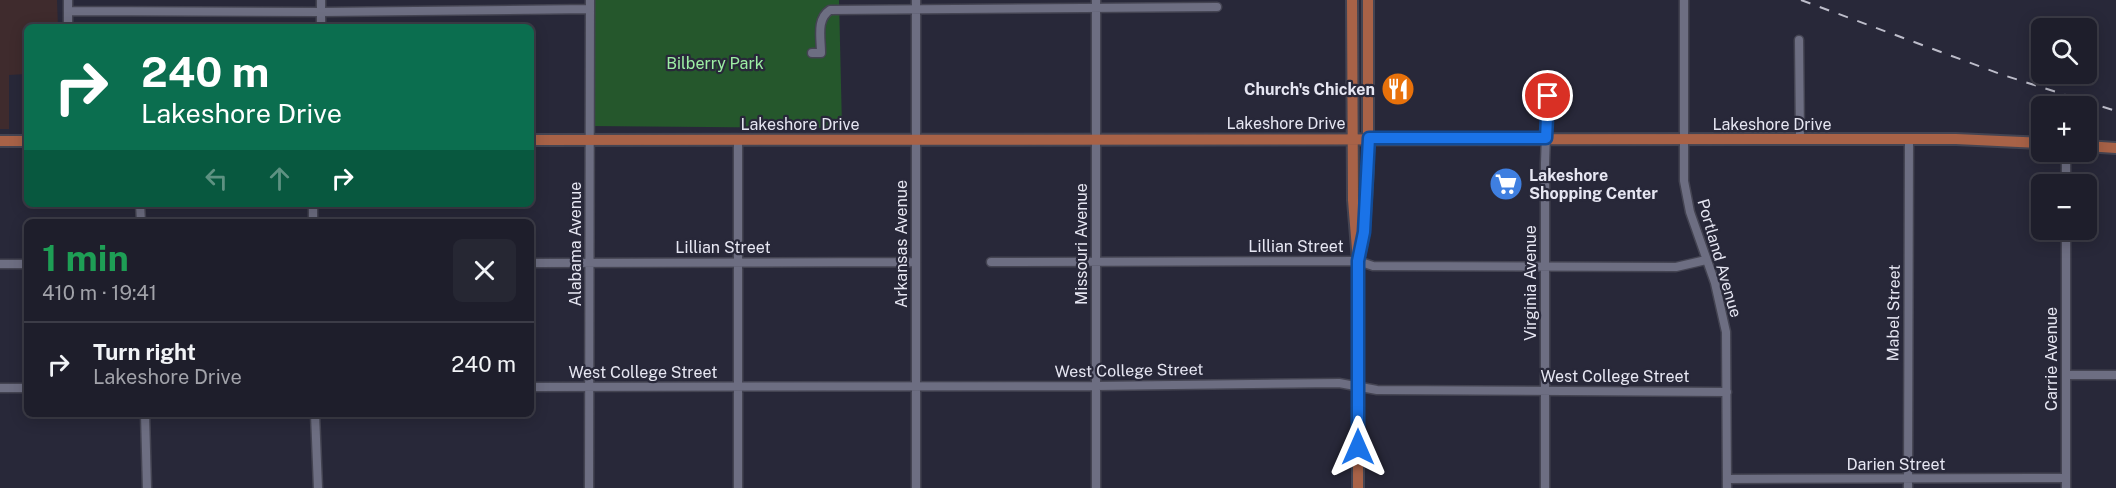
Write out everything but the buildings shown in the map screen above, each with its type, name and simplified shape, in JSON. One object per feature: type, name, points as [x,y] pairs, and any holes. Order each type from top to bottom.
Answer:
[{"type":"main road","points":[[1352,0],[1354,235],[1358,261],[1358,488]]},
{"type":"main road","points":[[1358,261],[1364,232],[1369,138],[1368,0]]},
{"type":"main road","points":[[1352,15],[1369,16]]},
{"type":"main road","name":"Lakeshore Drive","points":[[534,140],[1909,138],[2031,143]]},
{"type":"main road","points":[[0,141],[24,141]]},
{"type":"main road","points":[[2097,147],[2116,148]]},
{"type":"street","points":[[68,0],[68,24]]},
{"type":"street","points":[[321,0],[321,24]]},
{"type":"street","name":"Portland Avenue","points":[[1684,0],[1686,197],[1723,315],[1727,392],[1727,483]]},
{"type":"street","points":[[812,53],[821,53],[823,14],[830,10],[916,5],[1096,4],[1217,7]]},
{"type":"street","name":"Missouri Avenue","points":[[1096,4],[1096,488]]},
{"type":"street","points":[[68,11],[321,12],[590,5]]},
{"type":"street","name":"Alabama Avenue","points":[[589,488],[590,5]]},
{"type":"street","name":"Arkansas Avenue","points":[[916,5],[916,488]]},
{"type":"street","points":[[1799,40],[1800,138]]},
{"type":"street","name":"Virginia Avenue","points":[[1545,488],[1548,77]]},
{"type":"street","name":"Mabel Street","points":[[1908,483],[1909,138]]},
{"type":"street","points":[[738,140],[738,488]]},
{"type":"street","name":"Carrie Avenue","points":[[2066,240],[2066,488]]},
{"type":"street","name":"Lillian Street","points":[[991,262],[1358,261],[1373,266],[1676,267],[1706,260]]},
{"type":"street","name":"Lillian Street","points":[[534,263],[916,262]]},
{"type":"street","points":[[0,264],[24,264]]},
{"type":"street","points":[[2066,375],[2116,375]]},
{"type":"street","name":"West College Street","points":[[534,387],[1096,386],[1339,382],[1377,390],[1727,392]]},
{"type":"street","points":[[0,388],[24,388]]},
{"type":"street","points":[[145,417],[147,488]]},
{"type":"street","points":[[315,417],[318,488]]},
{"type":"street","name":"Darien Street","points":[[1727,483],[1908,483],[2066,478]]},
{"type":"shaded area","points":[[0,0],[57,0],[58,24],[24,24],[24,74],[9,75],[9,129],[0,129]]},
{"type":"green space","name":"Bilberry Park","points":[[590,0],[839,0],[842,128],[590,126]]},
{"type":"railway","points":[[1801,0],[2003,75],[2116,111]]},
{"type":"place","name":"Church's Chicken","points":[[1398,89]]},
{"type":"place","name":"Lakeshore Shopping Center","points":[[1506,184]]},
{"type":"route","points":[[1358,447],[1358,261],[1364,232],[1369,138],[1546,138],[1548,96]]}]
